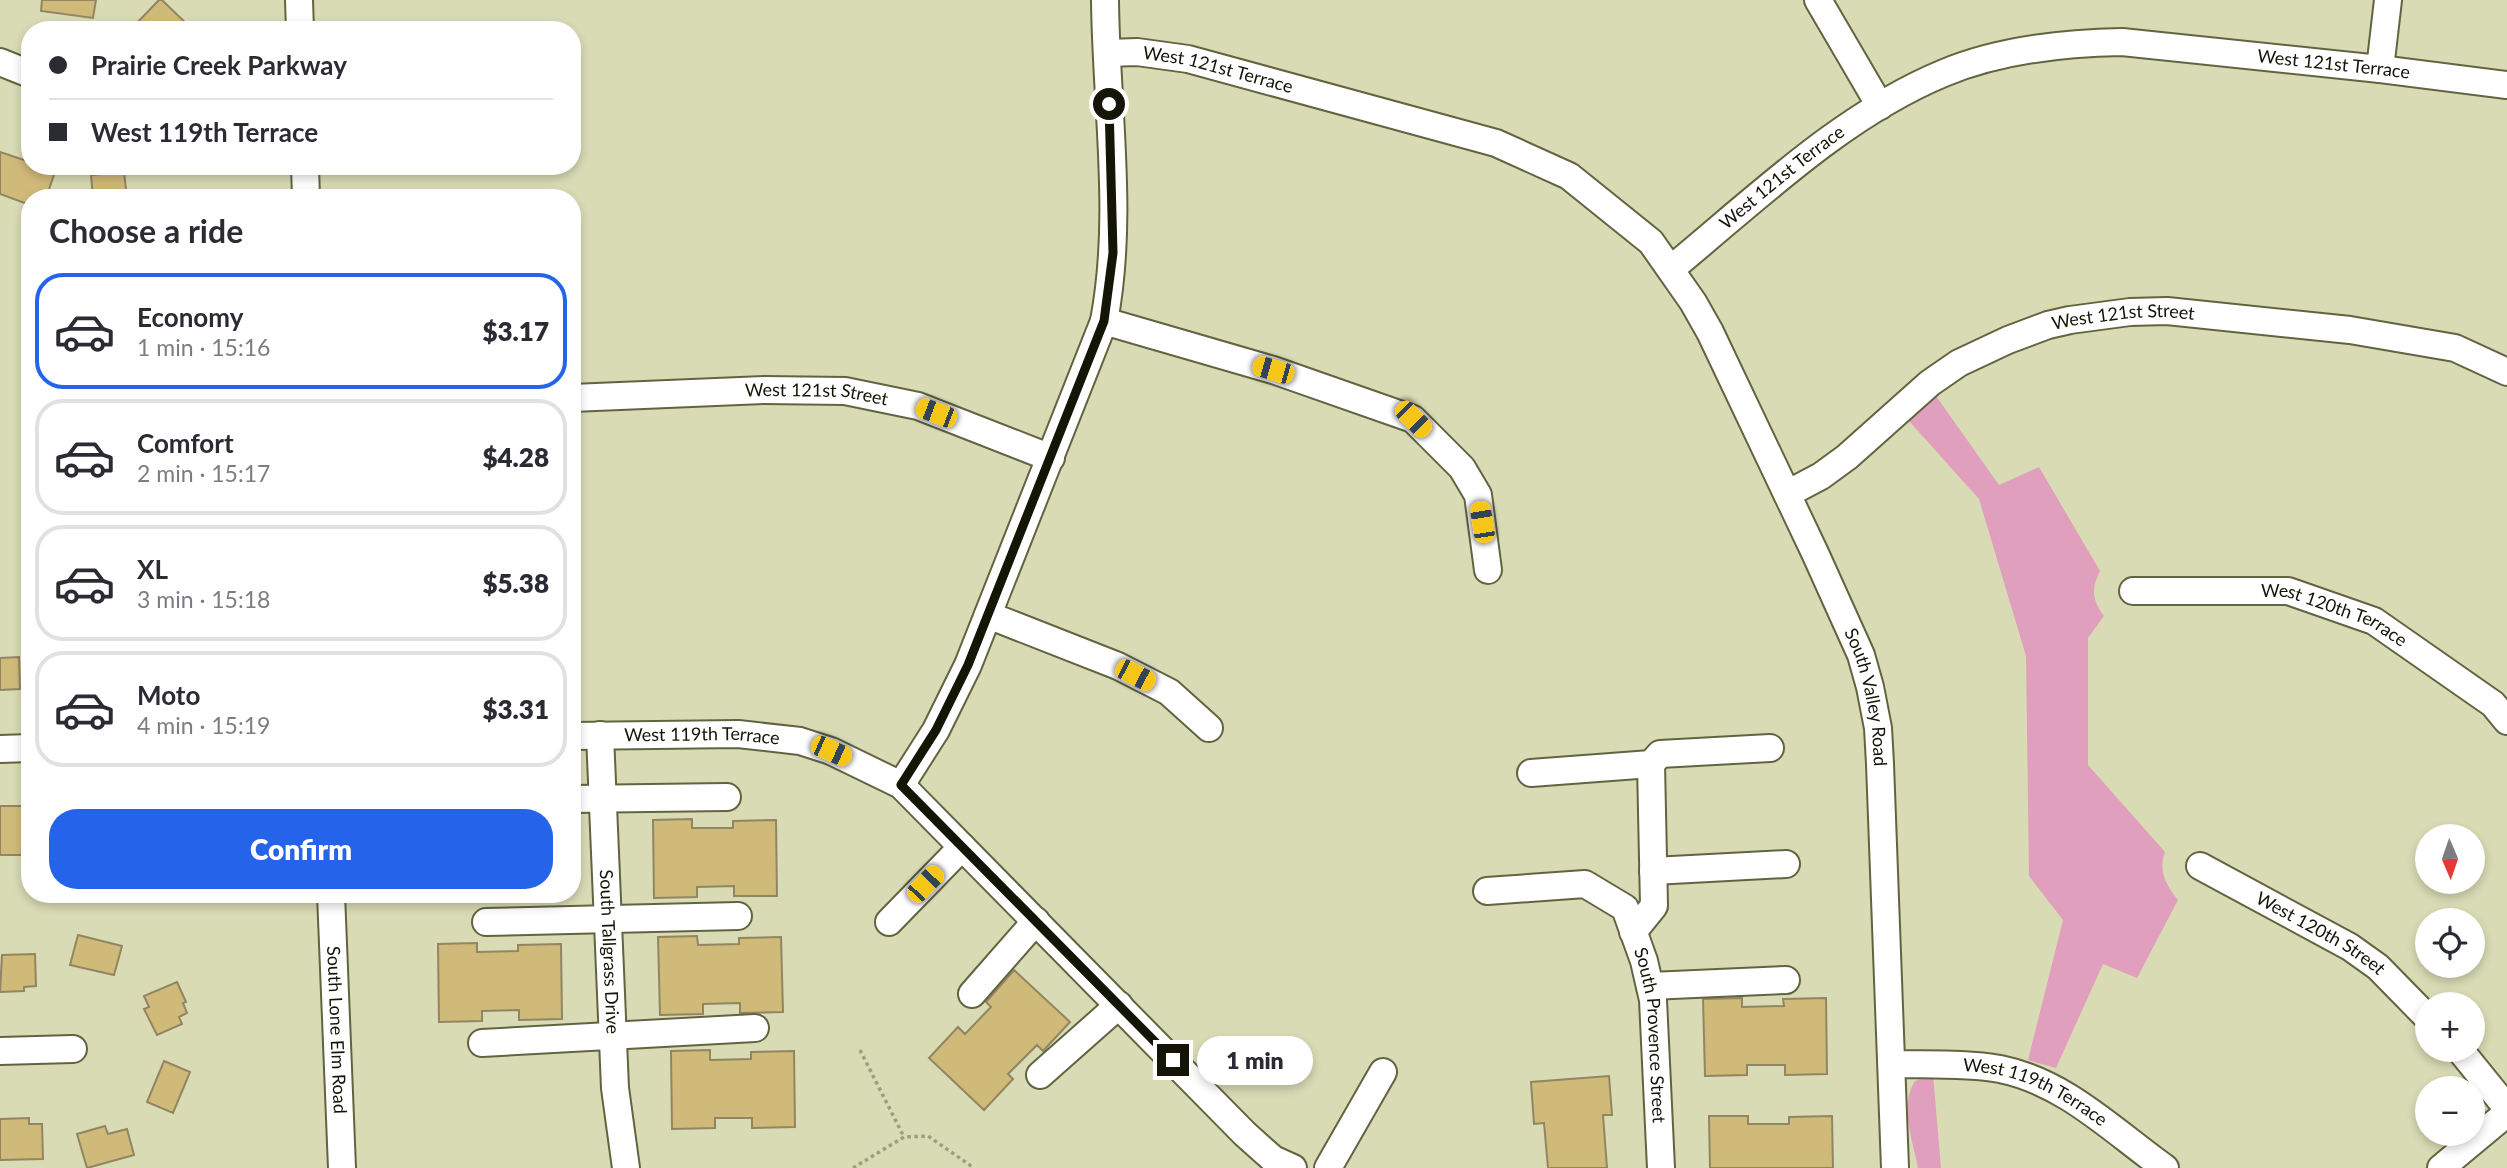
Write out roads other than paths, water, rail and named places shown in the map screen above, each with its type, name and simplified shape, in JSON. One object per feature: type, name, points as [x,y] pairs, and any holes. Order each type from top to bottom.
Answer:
[{"type":"street","points":[[299,0],[300,21]]},
{"type":"street","points":[[901,785],[955,695],[1104,321],[1113,253],[1105,0]]},
{"type":"street","points":[[1818,0],[1880,106]]},
{"type":"street","points":[[2379,69],[2388,0]]},
{"type":"street","name":"West 121st Terrace","points":[[1108,53],[1156,53],[1188,59],[1496,143],[1569,176],[1651,242],[1671,269],[1808,156],[1880,106],[1945,72],[2006,54],[2082,43],[2134,43],[2507,85]]},
{"type":"street","points":[[0,62],[21,70]]},
{"type":"street","name":"South Valley Road","points":[[1671,269],[1710,332],[1861,655],[1871,687],[1878,727],[1880,764],[1895,1168]]},
{"type":"street","name":"West 121st Street","points":[[1787,494],[1821,476],[1847,457],[1930,383],[1959,363],[2008,340],[2070,320],[2130,312],[2166,311],[2350,330],[2455,348],[2507,372]]},
{"type":"street","points":[[1104,321],[1273,370],[1413,419],[1462,468],[1478,495],[1488,570]]},
{"type":"street","name":"West 121st Street","points":[[581,398],[764,390],[845,391],[918,406],[1051,458]]},
{"type":"street","name":"West 120th Terrace","points":[[2133,591],[2288,591],[2374,621],[2493,704],[2507,721]]},
{"type":"street","points":[[988,615],[1118,666],[1169,692],[1209,728]]},
{"type":"street","name":"West 119th Terrace","points":[[581,736],[738,734],[800,741],[831,751],[901,785],[1245,1134],[1273,1159],[1293,1168]]},
{"type":"street","name":"South Tallgrass Drive","points":[[600,735],[615,1088],[626,1168]]},
{"type":"street","points":[[0,749],[21,748]]},
{"type":"street","points":[[1487,891],[1585,884],[1629,920],[1654,906],[1651,764],[1660,754],[1770,748]]},
{"type":"street","points":[[1531,773],[1651,764]]},
{"type":"street","points":[[581,799],[727,797]]},
{"type":"street","points":[[888,922],[962,847]]},
{"type":"street","points":[[1653,871],[1786,864]]},
{"type":"street","name":"West 120th Street","points":[[2200,866],[2350,947],[2378,967],[2415,1005]]},
{"type":"street","name":"South Lone Elm Road","points":[[331,903],[342,1168]]},
{"type":"street","points":[[486,922],[738,916]]},
{"type":"street","name":"South Provence Street","points":[[1629,920],[1653,1000],[1661,1168]]},
{"type":"street","points":[[972,994],[1035,921]]},
{"type":"street","points":[[1650,986],[1786,980]]},
{"type":"street","points":[[1040,1075],[1119,1005]]},
{"type":"street","points":[[482,1042],[755,1028]]},
{"type":"street","points":[[0,1051],[73,1049]]},
{"type":"street","points":[[2470,1062],[2507,1108]]},
{"type":"street","name":"West 119th Terrace","points":[[1892,1064],[1980,1066],[2028,1077],[2073,1100],[2161,1167]]},
{"type":"street","points":[[1328,1168],[1383,1072]]},
{"type":"street","points":[[2441,1168],[2507,1113]]}]
